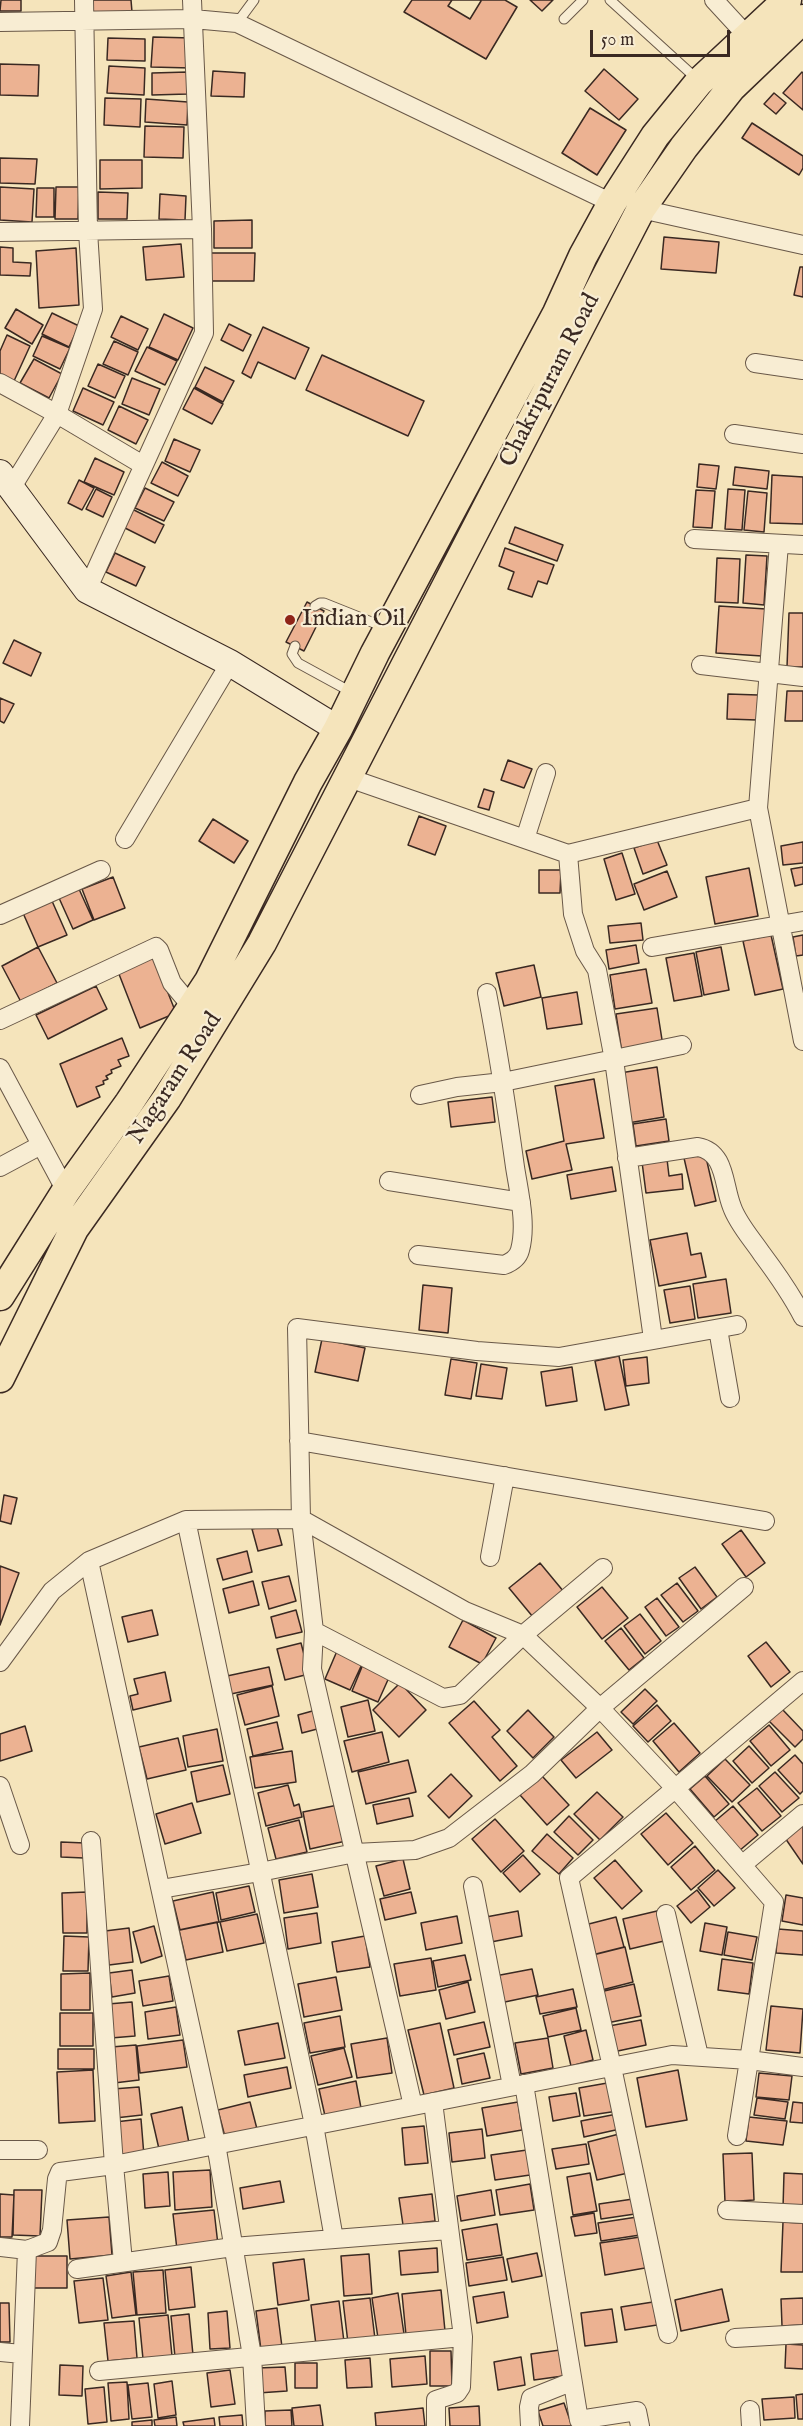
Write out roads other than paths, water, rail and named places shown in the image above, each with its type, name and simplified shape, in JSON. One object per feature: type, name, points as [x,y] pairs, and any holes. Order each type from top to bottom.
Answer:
[{"type":"main road","name":"Chakripuram Road","points":[[346,777],[579,299],[583,256],[612,203],[655,136],[699,82],[787,0]]},
{"type":"main road","name":"Chakripuram Road","points":[[338,729],[388,628],[579,299],[684,147],[731,88],[803,19]]},
{"type":"main road","name":"Nagaram Road","points":[[0,1296],[66,1191],[129,1103],[209,981],[308,782],[338,729]]},
{"type":"main road","name":"Nagaram Road","points":[[0,1378],[74,1229],[167,1098],[262,943],[346,777]]},
{"type":"street","points":[[84,0],[88,231],[93,309],[57,414],[6,480],[87,590],[230,663],[338,729]]},
{"type":"street","points":[[87,590],[204,333],[192,0]]},
{"type":"street","points":[[714,0],[748,38]]},
{"type":"street","points":[[0,22],[193,19],[237,23],[612,203]]},
{"type":"street","points":[[641,209],[803,245]]},
{"type":"street","points":[[0,232],[202,229]]},
{"type":"street","points":[[755,363],[803,370]]},
{"type":"street","points":[[0,383],[143,465]]},
{"type":"street","points":[[734,434],[803,444]]},
{"type":"street","points":[[694,539],[803,545]]},
{"type":"street","points":[[779,544],[758,808],[781,925],[799,998],[803,1041]]},
{"type":"street","points":[[125,839],[230,663]]},
{"type":"street","points":[[701,665],[803,676]]},
{"type":"street","points":[[525,839],[546,773]]},
{"type":"street","points":[[346,777],[568,854],[758,808]]},
{"type":"street","points":[[568,854],[573,914],[585,951],[597,970],[614,1060],[653,1339]]},
{"type":"street","points":[[0,915],[101,870]]},
{"type":"street","points":[[652,948],[803,921]]},
{"type":"street","points":[[0,1020],[156,947],[172,983],[192,1007]]},
{"type":"street","points":[[417,1255],[504,1265],[512,1262],[520,1250],[523,1231],[520,1203],[504,1082],[487,993]]},
{"type":"street","points":[[420,1095],[457,1087],[504,1082],[682,1045]]},
{"type":"street","points":[[0,1068],[66,1191]]},
{"type":"street","points":[[0,1167],[41,1144]]},
{"type":"street","points":[[627,1158],[698,1147],[708,1148],[722,1168],[732,1208],[744,1229],[793,1297],[803,1317]]},
{"type":"street","points":[[389,1181],[520,1203]]},
{"type":"street","points":[[413,2106],[312,1669],[314,1630],[301,1519],[297,1328],[477,1351],[559,1357],[737,1325]]},
{"type":"street","points":[[718,1329],[730,1398]]},
{"type":"street","points":[[299,1440],[765,1521]]},
{"type":"street","points":[[490,1557],[505,1476]]},
{"type":"street","points":[[0,1662],[52,1591],[89,1561],[186,1520],[301,1519],[465,1611],[523,1635],[600,1708],[676,1789],[774,1902],[737,2136]]},
{"type":"street","points":[[186,1520],[314,2125],[334,2239]]},
{"type":"street","points":[[89,1561],[216,2145],[252,2356],[256,2426]]},
{"type":"street","points":[[314,1630],[443,1698],[460,1695],[523,1635],[603,1568]]},
{"type":"street","points":[[162,1889],[355,1853],[415,1850],[449,1838],[532,1774],[600,1708],[744,1587]]},
{"type":"street","points":[[668,2334],[612,2067],[569,1878],[803,1682]]},
{"type":"street","points":[[0,1786],[20,1845]]},
{"type":"street","points":[[742,1865],[803,1814]]},
{"type":"street","points":[[92,1841],[114,2165],[123,2262]]},
{"type":"street","points":[[473,1886],[518,2085],[579,2420],[637,2411],[640,2426]]},
{"type":"street","points":[[666,1914],[699,2056]]},
{"type":"street","points":[[0,2247],[27,2250],[48,2242],[52,2230],[57,2179],[60,2172],[114,2165],[672,2055],[749,2060],[803,2067]]},
{"type":"street","points":[[433,2102],[464,2337],[461,2387],[457,2393],[436,2400],[436,2426]]},
{"type":"street","points":[[0,2150],[38,2150]]},
{"type":"street","points":[[727,2210],[803,2214]]},
{"type":"street","points":[[77,2269],[233,2247],[449,2230]]},
{"type":"street","points":[[20,2426],[27,2250]]},
{"type":"street","points":[[735,2338],[803,2334]]},
{"type":"street","points":[[99,2371],[464,2337]]},
{"type":"street","points":[[0,2352],[22,2354]]},
{"type":"street","points":[[530,2426],[531,2398],[571,2382]]},
{"type":"lane","points":[[237,23],[254,0]]},
{"type":"lane","points":[[564,19],[583,0]]},
{"type":"lane","points":[[610,0],[699,82]]},
{"type":"lane","points":[[315,606],[324,603],[388,628]]},
{"type":"lane","points":[[295,646],[292,654],[298,663],[355,694]]},
{"type":"place","name":"Indian Oil","points":[[290,620]]}]
